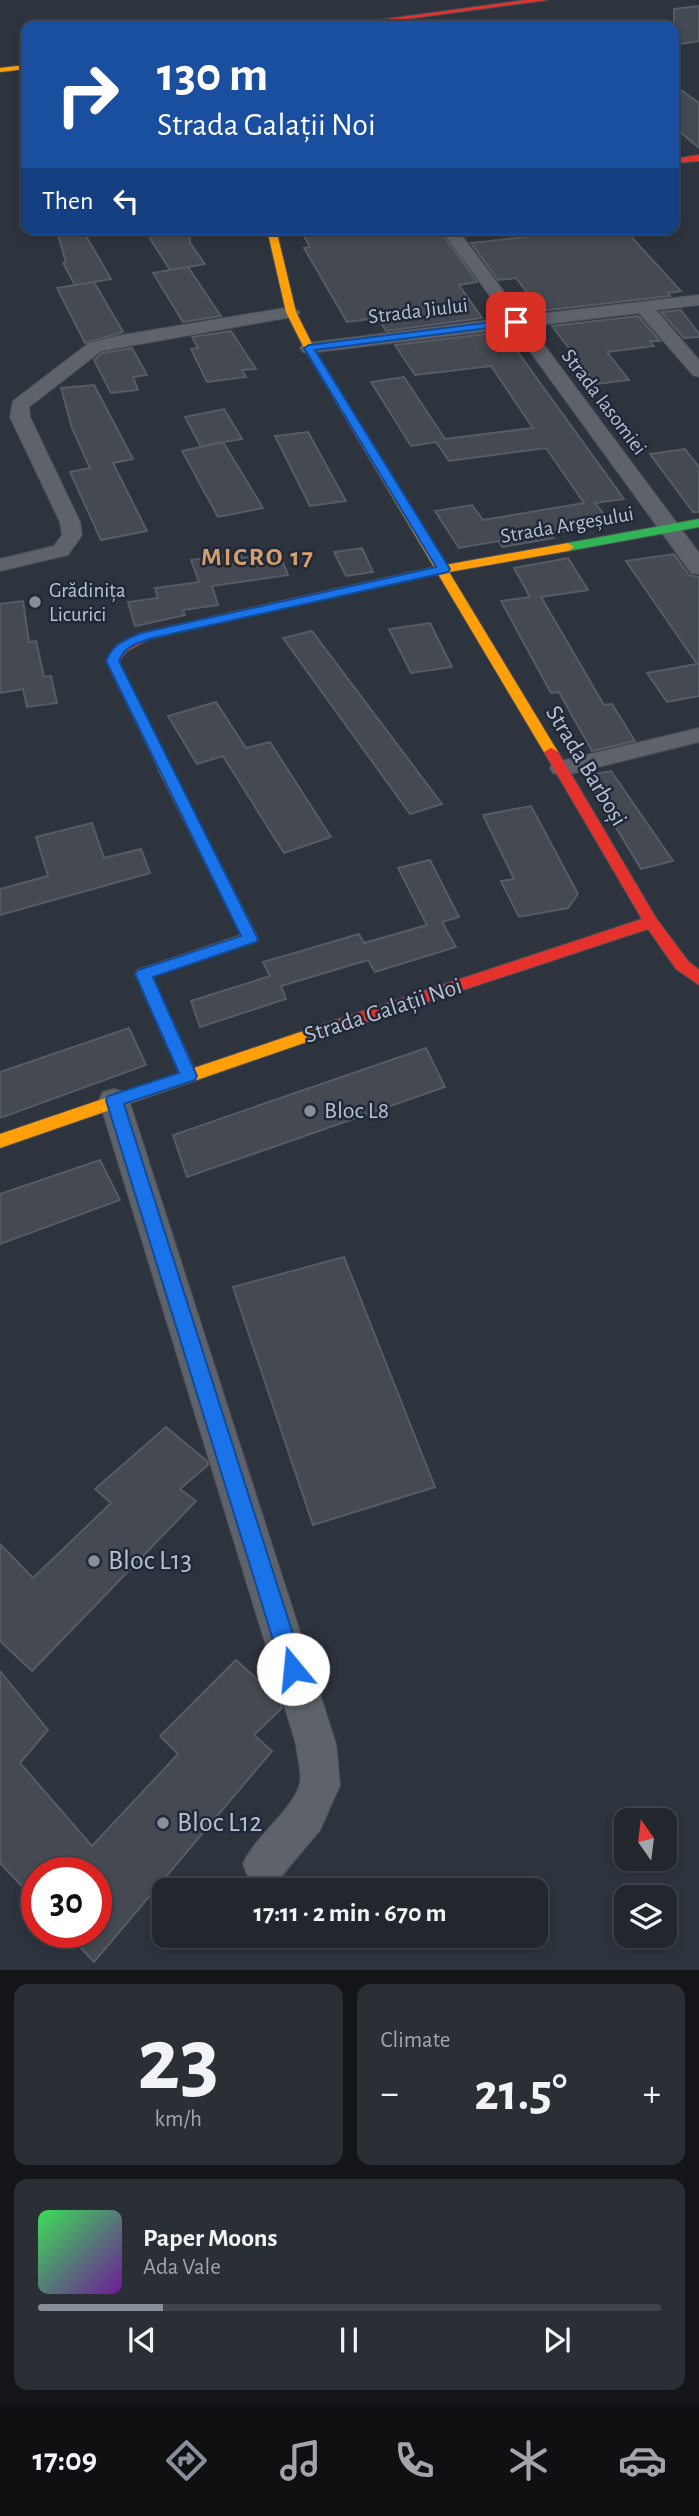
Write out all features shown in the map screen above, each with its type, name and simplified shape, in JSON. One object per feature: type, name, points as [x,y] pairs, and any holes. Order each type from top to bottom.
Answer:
[{"type":"street","points":[[378,21],[543,0]]},
{"type":"street","points":[[0,70],[21,68]]},
{"type":"street","points":[[679,160],[699,158]]},
{"type":"street","name":"Strada Barboși","points":[[272,235],[291,312],[309,348],[562,768],[651,922],[682,965],[699,979]]},
{"type":"street","name":"Strada Iasomiei","points":[[453,235],[699,568]]},
{"type":"street","name":"Strada Jiului","points":[[309,348],[699,300]]},
{"type":"street","points":[[644,307],[699,371]]},
{"type":"street","points":[[0,565],[61,551],[72,535],[69,522],[20,416],[20,405],[95,347],[291,312]]},
{"type":"street","name":"Strada Argeșului","points":[[443,569],[699,523]]},
{"type":"street","points":[[189,1076],[143,974],[250,939],[117,675],[112,661],[116,652],[125,644],[145,636],[443,569]]},
{"type":"street","points":[[562,768],[699,734]]},
{"type":"street","name":"Strada Galații Noi","points":[[0,1141],[114,1100],[651,922]]},
{"type":"street","points":[[114,1100],[316,1744],[320,1785],[305,1815],[264,1864]]},
{"type":"building","points":[[699,6],[699,41],[679,44],[679,21],[674,21],[674,9]]},
{"type":"building","points":[[679,89],[699,103],[699,148],[679,131]]},
{"type":"building","points":[[58,235],[85,235],[111,279],[94,282],[123,332],[85,343],[57,288],[75,285],[63,263],[66,262]]},
{"type":"building","points":[[148,235],[190,235],[190,243],[205,264],[188,267],[221,316],[183,322],[153,273],[170,270]]},
{"type":"building","points":[[443,235],[477,282],[459,285],[482,318],[386,331],[378,318],[347,322],[304,248],[310,247],[304,236]]},
{"type":"building","points":[[544,235],[630,235],[681,291],[668,293],[670,296],[541,311],[516,278],[498,280],[471,243]]},
{"type":"building","points":[[681,310],[699,337],[684,338],[661,312]]},
{"type":"building","points":[[638,316],[660,341],[650,341],[654,346],[607,352],[629,380],[596,384],[552,326]]},
{"type":"building","points":[[231,331],[256,369],[242,370],[246,377],[207,382],[191,349],[198,348],[192,337]]},
{"type":"building","points":[[493,333],[501,345],[512,344],[624,499],[595,503],[611,523],[551,533],[554,538],[502,547],[499,541],[459,548],[435,511],[472,505],[483,520],[584,503],[546,448],[449,461],[436,442],[411,446],[371,382],[404,377],[445,439],[533,428],[491,366],[415,375],[395,345]]},
{"type":"building","points":[[132,348],[147,375],[133,377],[138,390],[111,393],[94,360],[102,353]]},
{"type":"building","points":[[94,385],[133,459],[113,463],[147,531],[101,540],[70,472],[90,468],[72,428],[61,388]]},
{"type":"building","points":[[224,409],[242,439],[223,442],[263,508],[218,517],[182,451],[201,447],[185,417]]},
{"type":"building","points":[[308,432],[346,501],[310,506],[275,436]]},
{"type":"building","points":[[685,449],[699,467],[699,512],[693,512],[650,454]]},
{"type":"building","points":[[362,548],[373,572],[346,576],[334,552]]},
{"type":"building","points":[[241,553],[242,558],[279,553],[288,575],[212,586],[218,605],[183,610],[185,615],[135,626],[128,602],[158,598],[155,588],[199,582],[191,560]]},
{"type":"building","points":[[674,554],[689,575],[699,577],[699,696],[667,702],[647,673],[697,664],[626,561]]},
{"type":"building","points":[[568,558],[588,590],[541,597],[604,705],[612,704],[635,741],[592,751],[559,692],[551,693],[501,601],[530,597],[514,568]]},
{"type":"building","points":[[23,601],[29,642],[36,641],[44,677],[51,676],[57,703],[27,707],[23,689],[0,693],[0,604]]},
{"type":"building","points":[[430,623],[452,667],[411,673],[389,629]]},
{"type":"building","points":[[312,631],[442,804],[410,814],[283,638]]},
{"type":"building","points":[[216,702],[246,748],[270,742],[331,837],[284,853],[223,756],[197,764],[168,716]]},
{"type":"building","points":[[611,771],[673,861],[641,869],[585,776]]},
{"type":"building","points":[[531,806],[578,894],[568,908],[519,917],[501,881],[514,879],[483,815]]},
{"type":"building","points":[[92,823],[104,858],[141,849],[150,873],[0,915],[0,889],[48,876],[36,837]]},
{"type":"building","points":[[430,860],[459,917],[442,922],[456,947],[375,972],[368,960],[281,986],[286,999],[200,1027],[191,1001],[270,976],[263,962],[359,934],[364,943],[427,925],[398,868]]},
{"type":"building","points":[[129,1028],[146,1065],[0,1118],[0,1072]]},
{"type":"building","name":"Bloc L8","points":[[426,1048],[445,1087],[187,1177],[173,1135]]},
{"type":"building","points":[[100,1160],[120,1200],[0,1244],[0,1194]]},
{"type":"building","points":[[344,1257],[435,1487],[313,1525],[233,1287]]},
{"type":"building","name":"Bloc L13","points":[[166,1427],[207,1461],[208,1465],[180,1489],[196,1501],[32,1671],[0,1641],[0,1544],[33,1578],[111,1503],[95,1489]]},
{"type":"building","name":"Bloc L12","points":[[236,1660],[280,1700],[282,1708],[254,1735],[272,1751],[165,1878],[152,1878],[152,1893],[112,1941],[112,1857],[21,1857],[21,1885],[0,1863],[0,1671],[48,1730],[20,1763],[92,1846],[178,1754],[160,1736]]},
{"type":"building","name":"Bloc L12","points":[[81,1948],[106,1948],[94,1962]]},
{"type":"traffic: fast","points":[[568,547],[699,523]]},
{"type":"traffic: slow","points":[[0,70],[21,68]]},
{"type":"traffic: slow","points":[[272,235],[291,312],[309,348],[551,752]]},
{"type":"traffic: slow","points":[[295,602],[444,569],[568,547]]},
{"type":"traffic: slow","points":[[165,769],[250,938],[143,974],[189,1076]]},
{"type":"traffic: slow","points":[[0,1141],[327,1029]]},
{"type":"traffic: jam","points":[[378,21],[543,0]]},
{"type":"traffic: jam","points":[[679,160],[699,158]]},
{"type":"traffic: jam","points":[[165,769],[112,661],[122,648],[145,636],[295,602]]},
{"type":"traffic: jam","points":[[551,752],[651,922],[682,965],[699,979]]},
{"type":"traffic: jam","points":[[327,1029],[651,922]]},
{"type":"place","name":"Grădinița Licurici","points":[[35,602]]},
{"type":"place","name":"Bloc L8","points":[[310,1111]]},
{"type":"place","name":"Bloc L13","points":[[94,1561]]},
{"type":"place","name":"Bloc L12","points":[[163,1823]]},
{"type":"district","name":"MICRO 17","points":[[258,557]]},
{"type":"route","points":[[293,1669],[114,1100],[189,1076],[143,974],[250,939],[112,661],[116,652],[125,644],[145,636],[443,569],[309,348],[516,322]]}]
